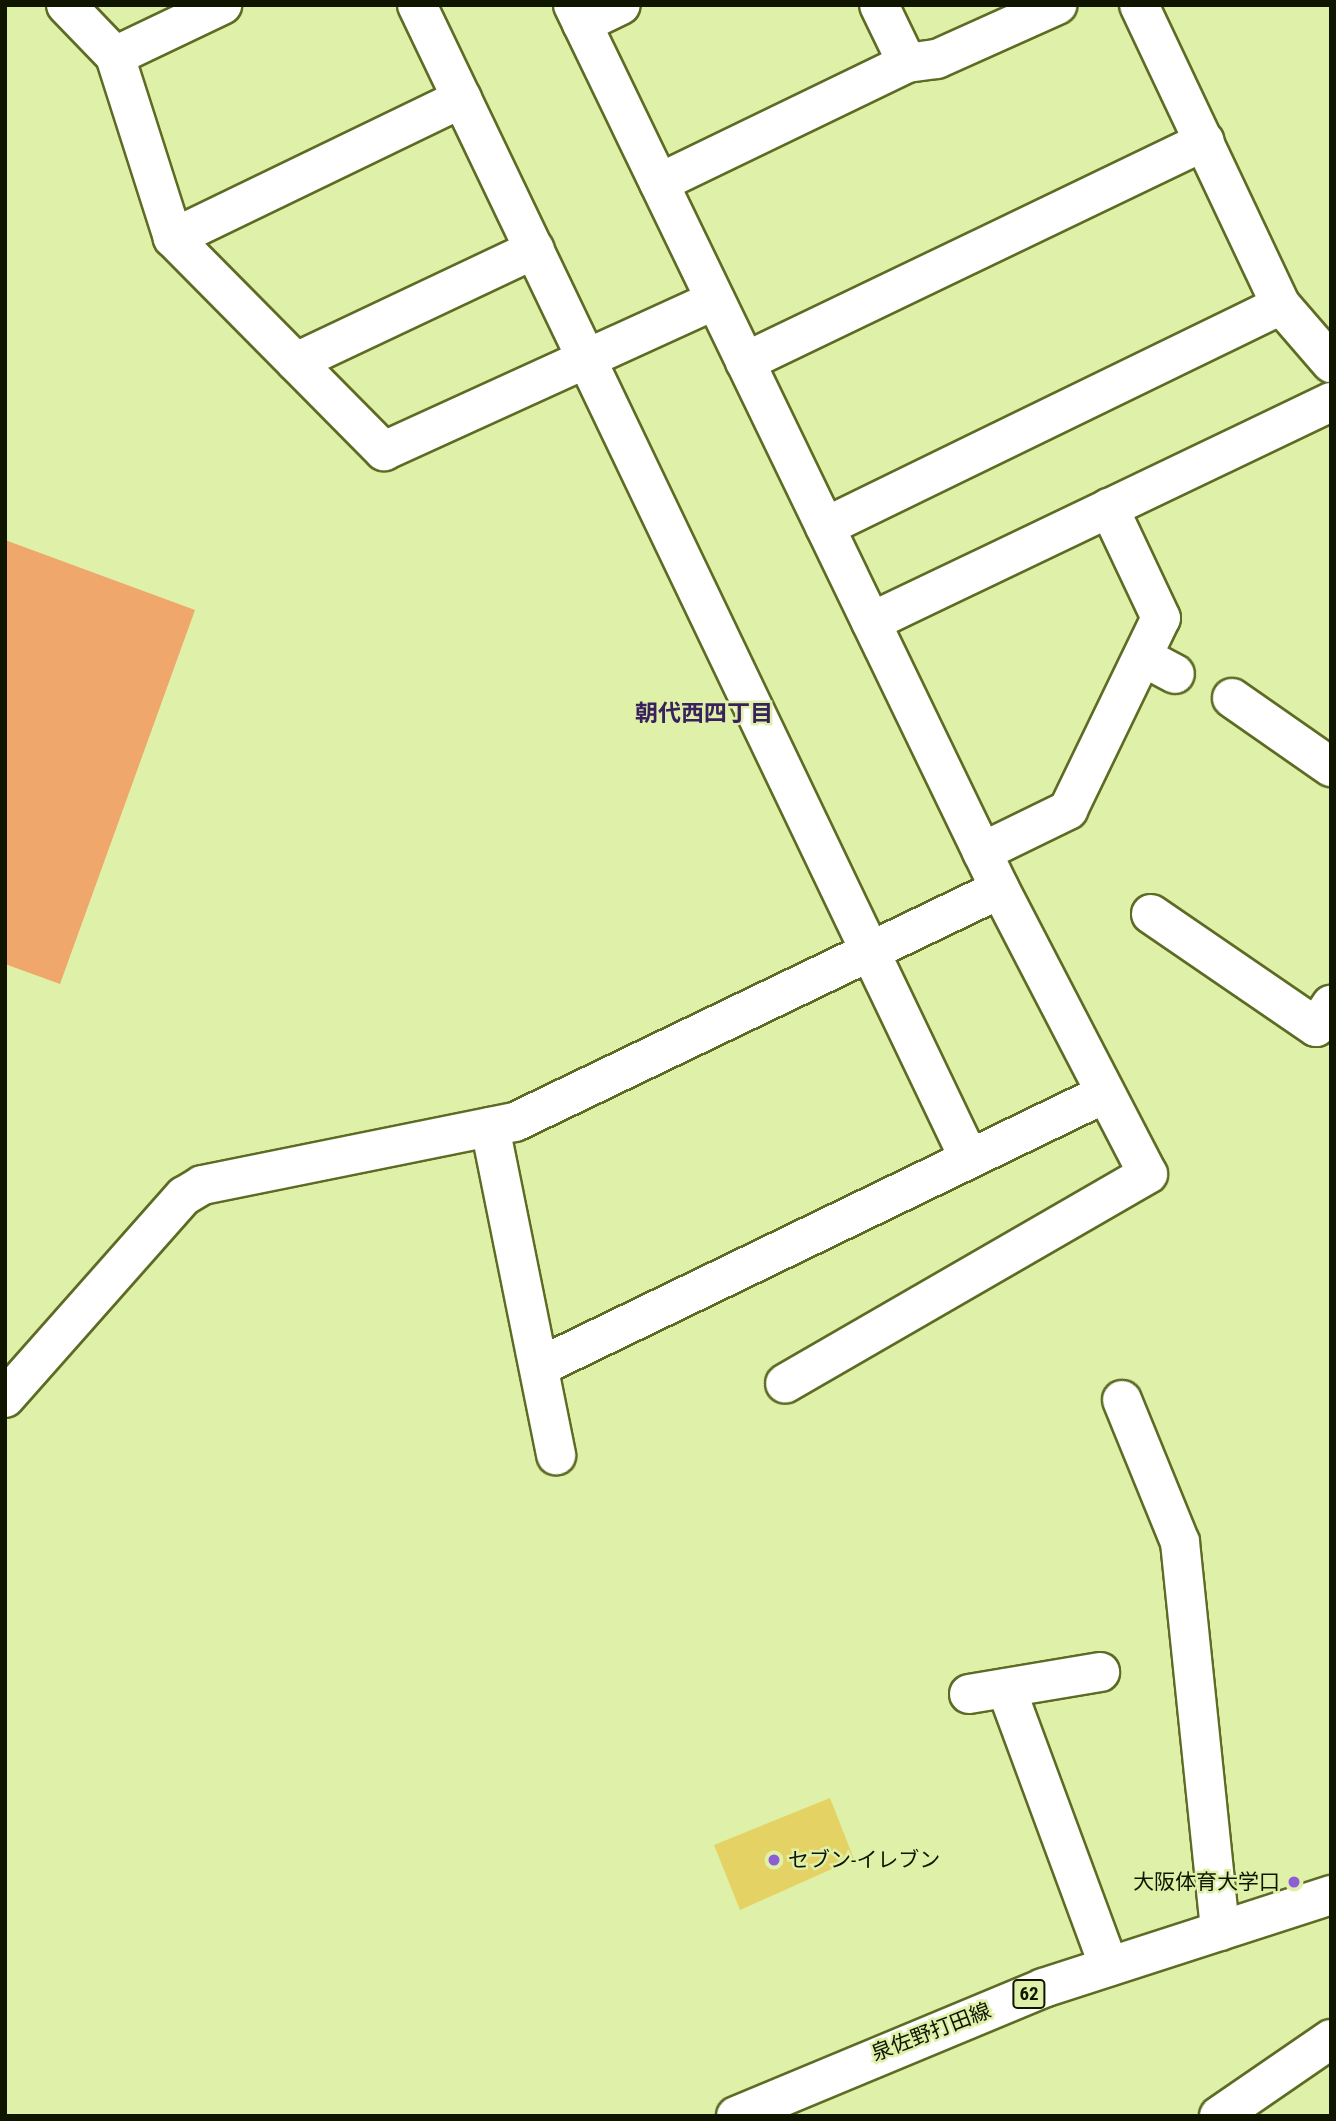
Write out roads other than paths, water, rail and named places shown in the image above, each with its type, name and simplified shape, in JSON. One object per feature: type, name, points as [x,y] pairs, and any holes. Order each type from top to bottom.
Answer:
[{"type":"street","points":[[66,5],[115,56],[173,238],[384,451],[715,300]]},
{"type":"street","points":[[115,56],[222,5]]},
{"type":"street","points":[[417,5],[589,357],[968,1156]]},
{"type":"street","points":[[621,5],[578,14],[1000,889],[1148,1174],[785,1384]]},
{"type":"street","points":[[879,5],[906,63]]},
{"type":"street","points":[[659,183],[906,63],[937,59],[1057,5]]},
{"type":"street","points":[[1139,5],[1281,305],[1331,363]]},
{"type":"street","points":[[173,238],[462,98]]},
{"type":"street","points":[[745,362],[1205,141]]},
{"type":"street","points":[[296,362],[536,250]]},
{"type":"street","points":[[825,527],[1281,305]]},
{"type":"street","points":[[871,622],[1331,401]]},
{"type":"street","points":[[982,852],[1068,810],[1159,665],[1161,618],[1109,508]]},
{"type":"street","points":[[1232,698],[1331,767]]},
{"type":"street","points":[[5,1398],[184,1196],[202,1185],[515,1122],[1000,889]]},
{"type":"street","points":[[1151,915],[1316,1027],[1331,1005]]},
{"type":"street","points":[[541,1366],[968,1156],[1106,1093]]},
{"type":"street","points":[[489,1127],[541,1366],[556,1455]]},
{"type":"street","points":[[1122,1400],[1180,1542],[1220,1931]]},
{"type":"street","points":[[969,1694],[1100,1672]]},
{"type":"street","points":[[1006,1688],[1109,1967]]},
{"type":"street","name":"泉佐野打田線","points":[[736,2116],[866,2058],[1109,1967],[1331,1895]]},
{"type":"street","points":[[1219,2116],[1331,2039]]},
{"type":"place","name":"セブン-イレブン","points":[[774,1860]]},
{"type":"place","name":"大阪体育大学口","points":[[1294,1882]]},
{"type":"district","name":"朝代西四丁目","points":[[704,714]]}]
